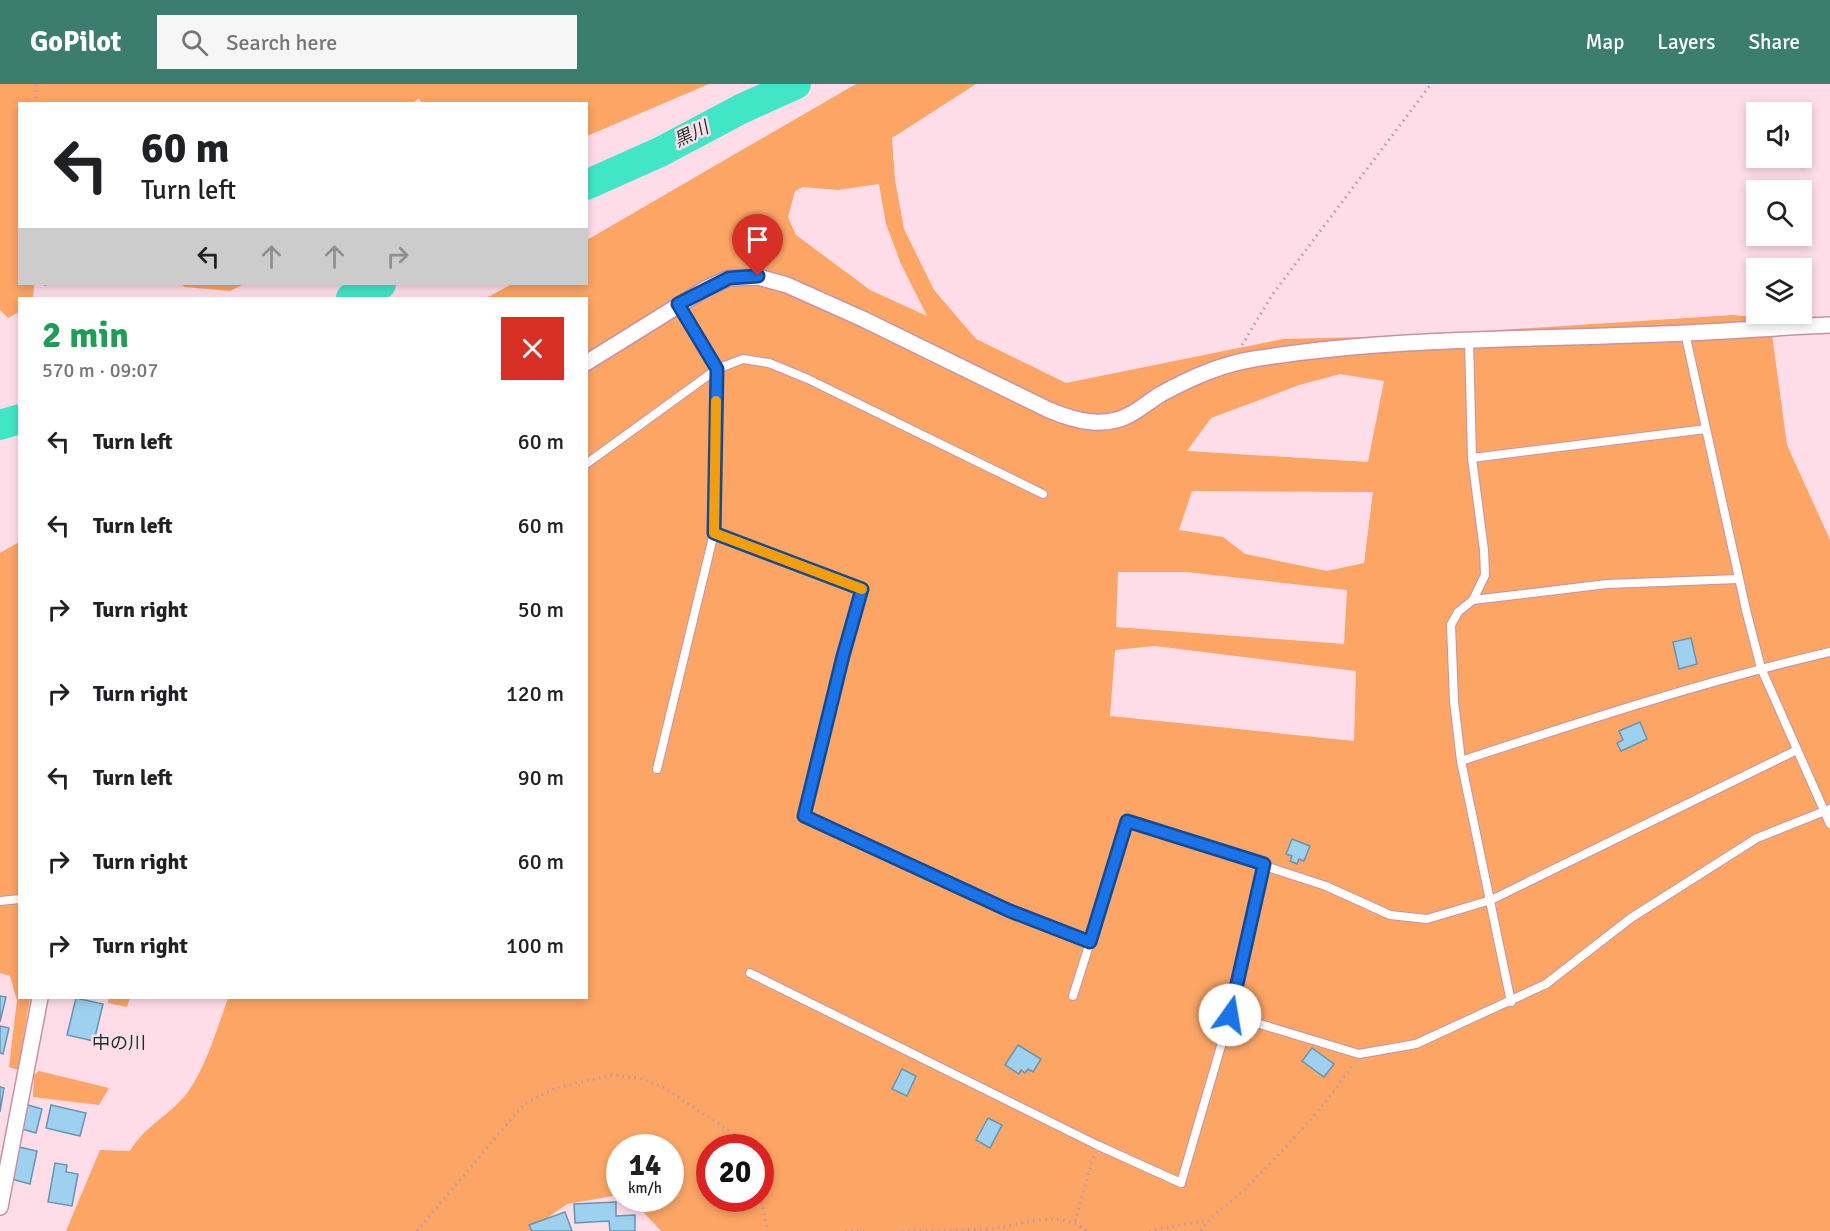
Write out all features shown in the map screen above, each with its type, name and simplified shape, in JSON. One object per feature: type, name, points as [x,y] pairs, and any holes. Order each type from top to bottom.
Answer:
[{"type":"street","points":[[588,362],[678,304],[729,278],[758,276],[787,285],[863,319],[1068,419],[1089,423],[1110,422],[1130,415],[1160,394],[1233,362],[1343,349],[1468,340],[1685,333],[1830,325]]},
{"type":"street","points":[[0,1207],[40,999]]},
{"type":"lane","points":[[657,769],[714,533],[717,369],[678,304]]},
{"type":"lane","points":[[1685,333],[1761,668],[1797,750],[1827,810],[1830,824]]},
{"type":"lane","points":[[1468,340],[1472,458],[1485,575],[1473,600],[1458,612],[1451,625],[1454,701],[1461,761],[1511,1002]]},
{"type":"lane","points":[[588,463],[717,369],[743,359],[769,363],[808,379],[1042,494]]},
{"type":"lane","points":[[1472,458],[1706,429]]},
{"type":"lane","points":[[714,533],[862,589],[843,656],[804,816],[1010,911],[1090,942]]},
{"type":"lane","points":[[1473,600],[1607,584],[1739,579]]},
{"type":"lane","points":[[1461,761],[1602,714],[1761,668],[1830,652]]},
{"type":"lane","points":[[1073,996],[1127,821],[1326,886],[1390,915],[1427,919],[1491,900],[1797,750]]},
{"type":"lane","points":[[1230,1015],[1359,1054],[1416,1044],[1546,984],[1631,918],[1757,838],[1827,810]]},
{"type":"lane","points":[[750,973],[1097,1145],[1181,1184],[1230,1015],[1264,864]]},
{"type":"lane","points":[[0,901],[18,899]]},
{"type":"path","points":[[36,84],[36,102]]},
{"type":"path","points":[[1233,362],[1252,325],[1272,295],[1431,84]]},
{"type":"path","points":[[1202,1231],[1208,1220],[1242,1191],[1299,1131],[1343,1079],[1359,1054]]},
{"type":"path","points":[[417,1231],[524,1104],[555,1088],[613,1075],[639,1077],[663,1087],[734,1134]]},
{"type":"path","points":[[1075,1222],[1097,1145]]},
{"type":"path","points":[[764,1212],[768,1231]]},
{"type":"path","points":[[902,1231],[995,1228],[1032,1220],[1075,1222],[1086,1231]]},
{"type":"path","points":[[1149,1231],[1208,1220]]},
{"type":"path","points":[[845,1231],[864,1231]]},
{"type":"shaded area","points":[[0,84],[709,84],[588,136],[588,102],[421,102],[419,98],[414,102],[18,102],[18,285],[34,285],[33,297],[18,297],[18,313],[8,318],[0,310]]},
{"type":"shaded area","points":[[856,84],[976,84],[892,138],[895,180],[904,229],[934,290],[976,339],[1066,383],[1283,339],[1407,336],[1733,315],[1746,316],[1746,324],[1761,324],[1772,335],[1787,445],[1830,540],[1830,1231],[661,1231],[643,1212],[684,1212],[684,1134],[606,1134],[606,1197],[567,1204],[536,1226],[538,1231],[66,1231],[100,1150],[130,1151],[143,1134],[188,1092],[206,1058],[228,999],[588,999],[588,297],[488,297],[510,285],[588,285],[588,239]],"holes":[[[879,184],[886,224],[901,264],[927,316],[870,290],[796,235],[788,217],[795,191],[803,187],[838,190]],[[1340,374],[1384,381],[1368,462],[1187,451],[1211,418],[1299,385]],[[1192,491],[1373,492],[1364,563],[1327,571],[1245,554],[1223,537],[1179,530]],[[1118,572],[1186,572],[1347,590],[1344,644],[1116,627]],[[1155,646],[1356,671],[1354,741],[1110,716],[1115,650]]]},
{"type":"shaded area","points":[[182,285],[242,285],[230,291]]},
{"type":"shaded area","points":[[18,543],[18,999],[30,999],[18,1070],[9,1067],[17,1000],[10,976],[0,973],[0,553]]},
{"type":"shaded area","points":[[109,999],[130,999],[127,1007],[108,1003]]},
{"type":"shaded area","points":[[39,1071],[109,1088],[99,1105],[33,1097],[34,1075]]},
{"type":"building","points":[[1691,638],[1697,664],[1679,669],[1673,642]]},
{"type":"building","points":[[1640,722],[1647,739],[1621,751],[1617,743],[1623,740],[1619,731]]},
{"type":"building","points":[[1292,839],[1310,846],[1304,861],[1299,859],[1297,864],[1290,861],[1292,856],[1286,854]]},
{"type":"building","points":[[0,996],[6,997],[0,1022]]},
{"type":"building","points":[[76,999],[103,1004],[94,1041],[67,1035]]},
{"type":"building","points":[[0,1026],[9,1028],[3,1054],[0,1053]]},
{"type":"building","points":[[1018,1045],[1041,1059],[1033,1072],[1028,1069],[1025,1073],[1021,1070],[1019,1074],[1005,1065]]},
{"type":"building","points":[[1312,1048],[1334,1064],[1324,1077],[1302,1061]]},
{"type":"building","points":[[902,1069],[916,1076],[907,1096],[892,1089]]},
{"type":"building","points":[[0,1087],[4,1088],[0,1112]]},
{"type":"building","points":[[28,1105],[42,1109],[36,1133],[22,1129]]},
{"type":"building","points":[[51,1105],[86,1113],[80,1136],[46,1128]]},
{"type":"building","points":[[988,1118],[1002,1125],[990,1148],[976,1140]]},
{"type":"building","points":[[19,1147],[37,1151],[30,1184],[11,1179]]},
{"type":"building","points":[[55,1163],[67,1165],[66,1172],[78,1174],[72,1206],[48,1202]]},
{"type":"building","points":[[606,1202],[606,1212],[616,1212],[616,1216],[635,1215],[635,1231],[610,1231],[609,1221],[575,1223],[574,1204]]},
{"type":"building","points":[[565,1212],[572,1231],[532,1231],[529,1225]]},
{"type":"waterway","name":"黒川","points":[[588,184],[660,152],[741,109],[796,84]]},
{"type":"waterway","name":"黒川","points":[[353,297],[379,285]]},
{"type":"waterway","name":"黒川","points":[[0,425],[18,420]]},
{"type":"slow traffic","points":[[716,401],[714,533],[862,589]]},
{"type":"district","name":"中の川","points":[[119,1043]]},
{"type":"route","points":[[758,276],[729,278],[678,304],[717,369],[714,533],[862,589],[843,656],[804,816],[1010,911],[1090,942],[1127,821],[1264,864],[1230,1015]]}]
